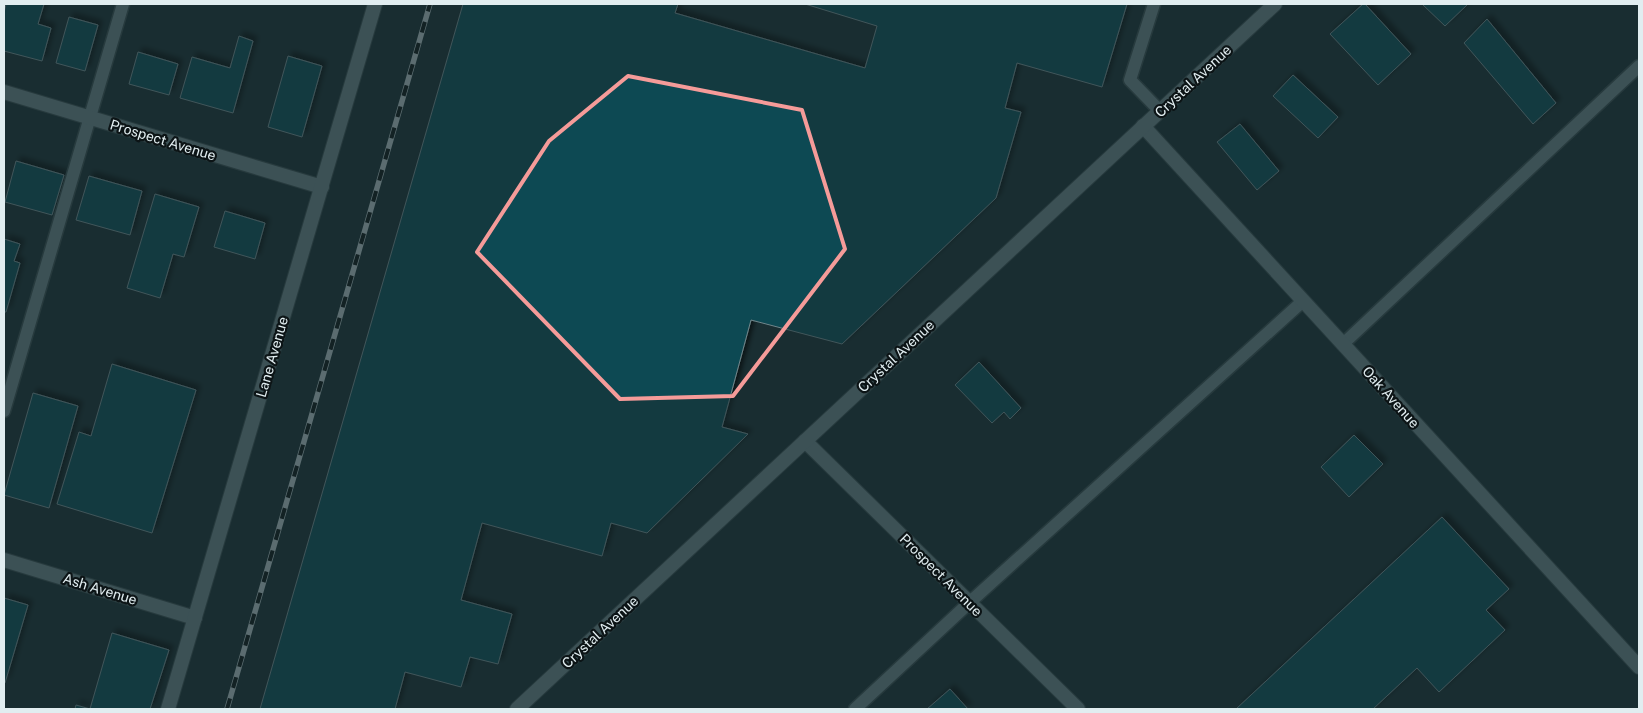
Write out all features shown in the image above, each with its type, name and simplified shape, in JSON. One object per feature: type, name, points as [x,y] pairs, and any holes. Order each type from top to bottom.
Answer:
[{"type":"street","name":"Lane Avenue","points":[[168,709],[375,4]]},
{"type":"street","name":"Crystal Avenue","points":[[517,709],[1275,4]]},
{"type":"street","name":"Prospect Avenue","points":[[4,92],[322,187]]},
{"type":"street","name":"Oak Avenue","points":[[1143,126],[1639,667]]},
{"type":"street","name":"Prospect Avenue","points":[[805,441],[1078,709]]},
{"type":"street","name":"Ash Avenue","points":[[4,560],[195,618]]},
{"type":"lane","points":[[4,411],[123,4]]},
{"type":"lane","points":[[1154,4],[1130,80],[1160,111]]},
{"type":"lane","points":[[1343,344],[1639,66]]},
{"type":"lane","points":[[855,709],[969,603],[1303,301]]},
{"type":"highlighted area","points":[[628,76],[802,110],[845,249],[733,396],[620,399],[477,252],[549,141]]},
{"type":"building","points":[[6,4],[44,4],[38,24],[51,28],[42,61],[4,51],[4,13]]},
{"type":"building","points":[[463,4],[678,4],[675,13],[865,68],[877,26],[805,4],[1127,4],[1102,87],[1017,63],[1005,108],[1021,112],[996,198],[842,344],[751,320],[722,427],[748,434],[647,533],[611,523],[602,556],[482,523],[461,600],[512,614],[498,664],[470,657],[461,687],[405,672],[395,709],[260,709]]},
{"type":"building","points":[[1363,4],[1411,54],[1378,85],[1330,34]]},
{"type":"building","points":[[1422,4],[1468,4],[1445,26]]},
{"type":"building","points":[[69,17],[98,25],[85,71],[56,63]]},
{"type":"building","points":[[1487,19],[1556,103],[1533,124],[1464,43]]},
{"type":"building","points":[[239,36],[253,41],[233,113],[180,98],[192,57],[230,68]]},
{"type":"building","points":[[138,52],[178,64],[169,95],[129,84]]},
{"type":"building","points":[[288,56],[322,66],[302,137],[268,127]]},
{"type":"building","points":[[1293,75],[1338,117],[1318,138],[1273,96]]},
{"type":"building","points":[[1240,124],[1279,171],[1257,190],[1217,142]]},
{"type":"building","points":[[16,161],[64,175],[52,215],[5,202]]},
{"type":"building","points":[[89,176],[142,191],[130,235],[76,220]]},
{"type":"building","points":[[155,194],[199,207],[184,257],[173,254],[160,298],[127,288]]},
{"type":"building","points":[[225,211],[265,223],[255,259],[214,247]]},
{"type":"building","points":[[4,239],[20,244],[14,261],[20,263],[6,312],[4,312]]},
{"type":"building","points":[[979,362],[1021,408],[1010,419],[1004,412],[992,423],[955,385]]},
{"type":"building","points":[[112,364],[196,390],[152,533],[57,504],[79,432],[91,436]]},
{"type":"building","points":[[33,393],[78,406],[49,508],[4,495]]},
{"type":"building","points":[[1354,435],[1383,464],[1349,497],[1321,467]]},
{"type":"building","points":[[1442,517],[1509,589],[1486,610],[1505,630],[1439,692],[1417,668],[1373,709],[1236,709]]},
{"type":"building","points":[[4,598],[28,605],[5,683],[4,683]]},
{"type":"building","points":[[112,633],[169,650],[150,709],[90,709]]},
{"type":"building","points":[[950,689],[968,709],[927,709]]},
{"type":"building","points":[[76,705],[90,709],[75,709]]},
{"type":"railway","points":[[227,709],[430,4]]}]
